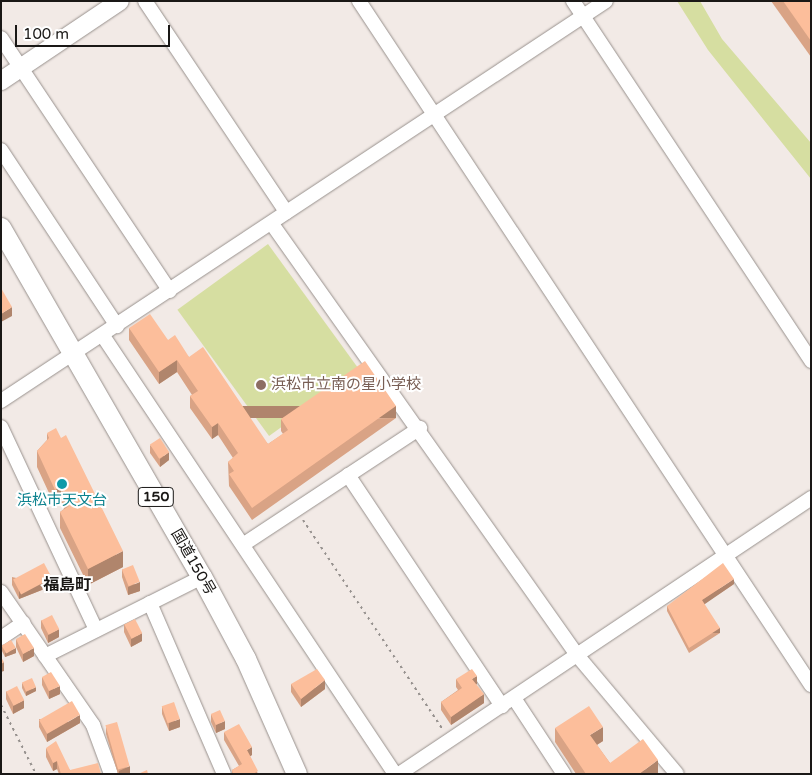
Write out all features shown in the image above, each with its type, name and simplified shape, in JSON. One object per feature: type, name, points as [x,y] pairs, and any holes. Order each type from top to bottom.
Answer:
[{"type":"highway","name":"国道150号","points":[[1,228],[202,578],[246,659],[297,774]]},
{"type":"main road","points":[[1,81],[120,1]]},
{"type":"street","points":[[145,1],[286,212]]},
{"type":"street","points":[[359,1],[811,685]]},
{"type":"street","points":[[573,1],[811,361]]},
{"type":"street","points":[[1,401],[272,224],[286,212],[606,1]]},
{"type":"street","points":[[1,38],[170,291]]},
{"type":"street","points":[[1,150],[117,326]]},
{"type":"street","points":[[272,224],[420,428],[577,655],[677,774]]},
{"type":"street","points":[[102,336],[244,544],[395,774]]},
{"type":"street","points":[[1,426],[96,630]]},
{"type":"street","points":[[244,544],[420,428]]},
{"type":"street","points":[[348,475],[508,702],[564,774]]},
{"type":"street","points":[[399,774],[811,498]]},
{"type":"street","points":[[45,656],[202,578]]},
{"type":"street","points":[[1,592],[93,725],[111,774]]},
{"type":"street","points":[[150,603],[224,774]]},
{"type":"street","points":[[1,638],[23,624]]},
{"type":"path","points":[[296,510],[450,740]]},
{"type":"path","points":[[1,705],[36,774]]},
{"type":"green space","points":[[677,1],[700,1],[722,39],[811,143],[811,179],[708,50]]},
{"type":"green space","points":[[268,244],[360,370],[269,436],[177,310]]},
{"type":"building","points":[[783,1],[811,1],[811,41]]},
{"type":"building","points":[[1,288],[12,307],[1,314]]},
{"type":"building","points":[[150,314],[168,340],[175,335],[189,357],[203,347],[268,444],[288,430],[281,419],[365,361],[396,406],[252,508],[229,474],[234,471],[228,462],[238,453],[218,423],[212,427],[190,396],[198,391],[177,360],[159,372],[129,328]]},
{"type":"building","points":[[56,428],[61,438],[66,435],[123,551],[88,569],[60,512],[69,506],[61,487],[55,490],[37,451],[49,438],[47,433]]},
{"type":"building","points":[[160,438],[169,452],[159,459],[150,445]]},
{"type":"building","points":[[44,563],[52,578],[21,594],[13,579]]},
{"type":"building","points":[[723,563],[734,579],[702,600],[720,628],[689,648],[667,606]]},
{"type":"building","points":[[133,565],[140,582],[129,586],[122,569]]},
{"type":"building","points":[[52,615],[59,629],[49,635],[41,620]]},
{"type":"building","points":[[135,619],[142,633],[132,639],[124,624]]},
{"type":"building","points":[[25,634],[34,648],[23,654],[16,639]]},
{"type":"building","points":[[11,640],[16,648],[6,653],[2,646]]},
{"type":"building","points":[[317,669],[325,680],[301,699],[291,684]]},
{"type":"building","points":[[472,669],[477,676],[472,679],[484,694],[451,717],[441,702],[462,688],[456,679]]},
{"type":"building","points":[[51,672],[60,686],[49,691],[42,677]]},
{"type":"building","points":[[32,678],[36,687],[26,692],[22,682]]},
{"type":"building","points":[[17,686],[24,700],[14,706],[6,691]]},
{"type":"building","points":[[72,701],[80,715],[47,734],[39,720]]},
{"type":"building","points":[[174,702],[180,719],[168,723],[162,706]]},
{"type":"building","points":[[589,706],[603,727],[590,735],[610,763],[643,739],[658,760],[639,774],[586,774],[555,728]]},
{"type":"building","points":[[220,710],[225,721],[216,725],[211,714]]},
{"type":"building","points":[[117,722],[130,766],[118,770],[105,725]]},
{"type":"building","points":[[239,724],[252,747],[247,750],[258,771],[253,774],[233,774],[232,770],[242,764],[224,732]]},
{"type":"building","points":[[56,741],[70,770],[98,763],[101,774],[61,774],[57,761],[53,763],[46,748]]},
{"type":"building","points":[[147,770],[148,774],[138,774]]},
{"type":"place","name":"浜松市立南の星小学校","points":[[261,385]]},
{"type":"place","name":"浜松市天文台","points":[[62,484]]},
{"type":"district","name":"福島町","points":[[67,585]]}]
